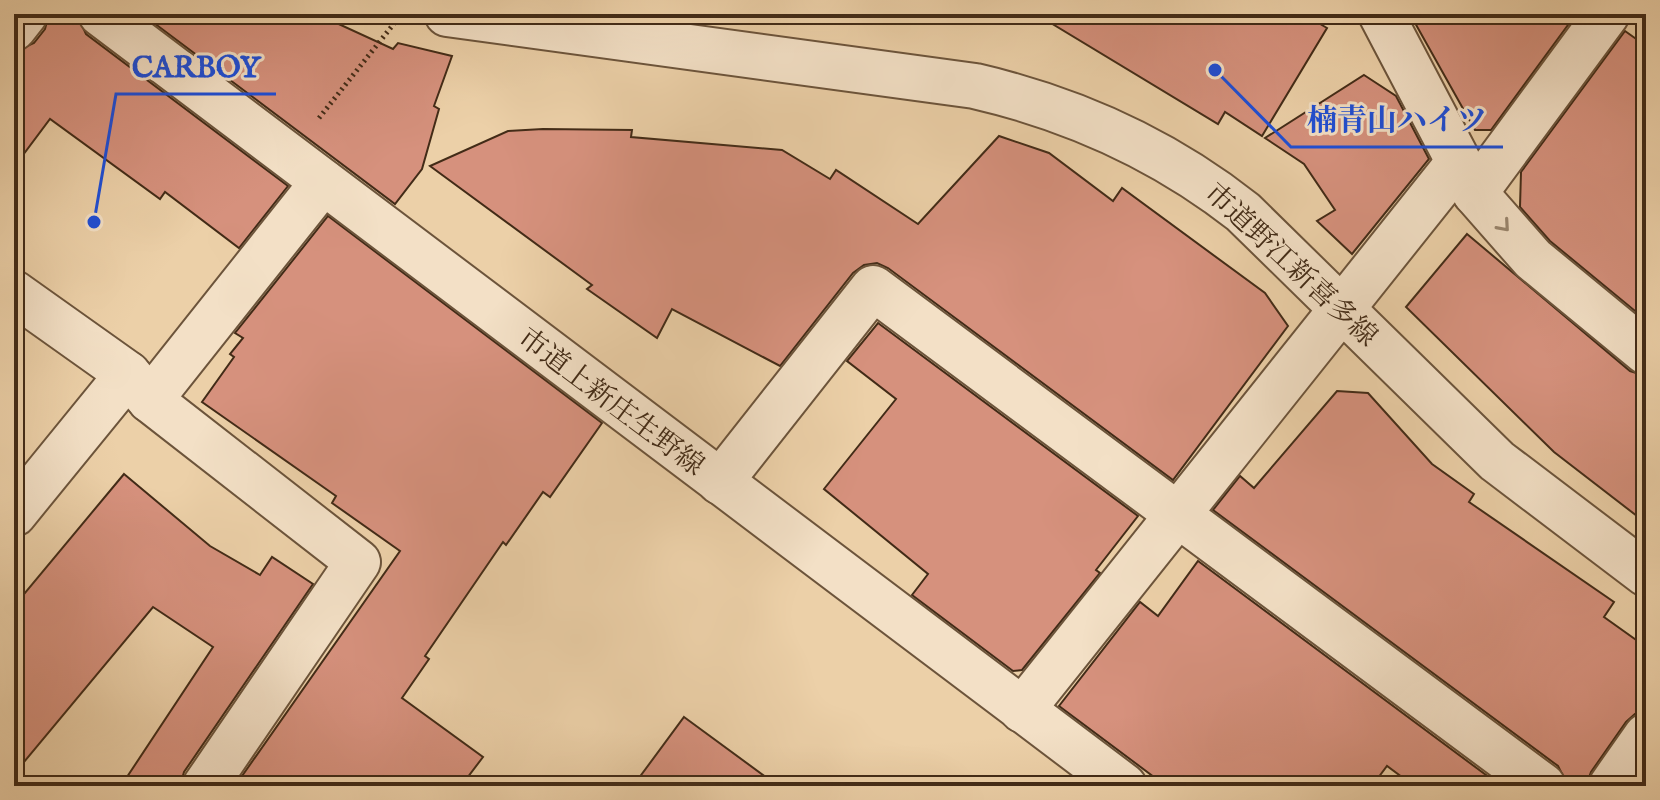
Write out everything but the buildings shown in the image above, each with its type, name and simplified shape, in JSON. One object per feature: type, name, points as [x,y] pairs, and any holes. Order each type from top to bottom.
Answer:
[{"type":"street","points":[[14,28],[25,14]]},
{"type":"street","name":"市道上新庄生野線","points":[[101,14],[1124,786]]},
{"type":"street","name":"市道野江新喜多線","points":[[447,14],[531,20],[975,86],[1045,105],[1147,147],[1198,178],[1243,212],[1497,461],[1646,574]]},
{"type":"street","points":[[1381,14],[1466,178],[1533,259],[1646,352]]},
{"type":"street","points":[[1022,710],[1342,306],[1466,178],[1607,14]]},
{"type":"street","points":[[14,514],[139,387],[323,182]]},
{"type":"street","points":[[720,482],[873,288],[1543,786]]},
{"type":"street","points":[[14,293],[139,387],[358,562],[205,786]]},
{"type":"street","points":[[1611,786],[1646,736]]},
{"type":"path","points":[[289,156],[401,14]]},
{"type":"place","name":"楠青山ハイツ","points":[[1215,70]]},
{"type":"place","name":"CARBOY","points":[[94,222]]}]
